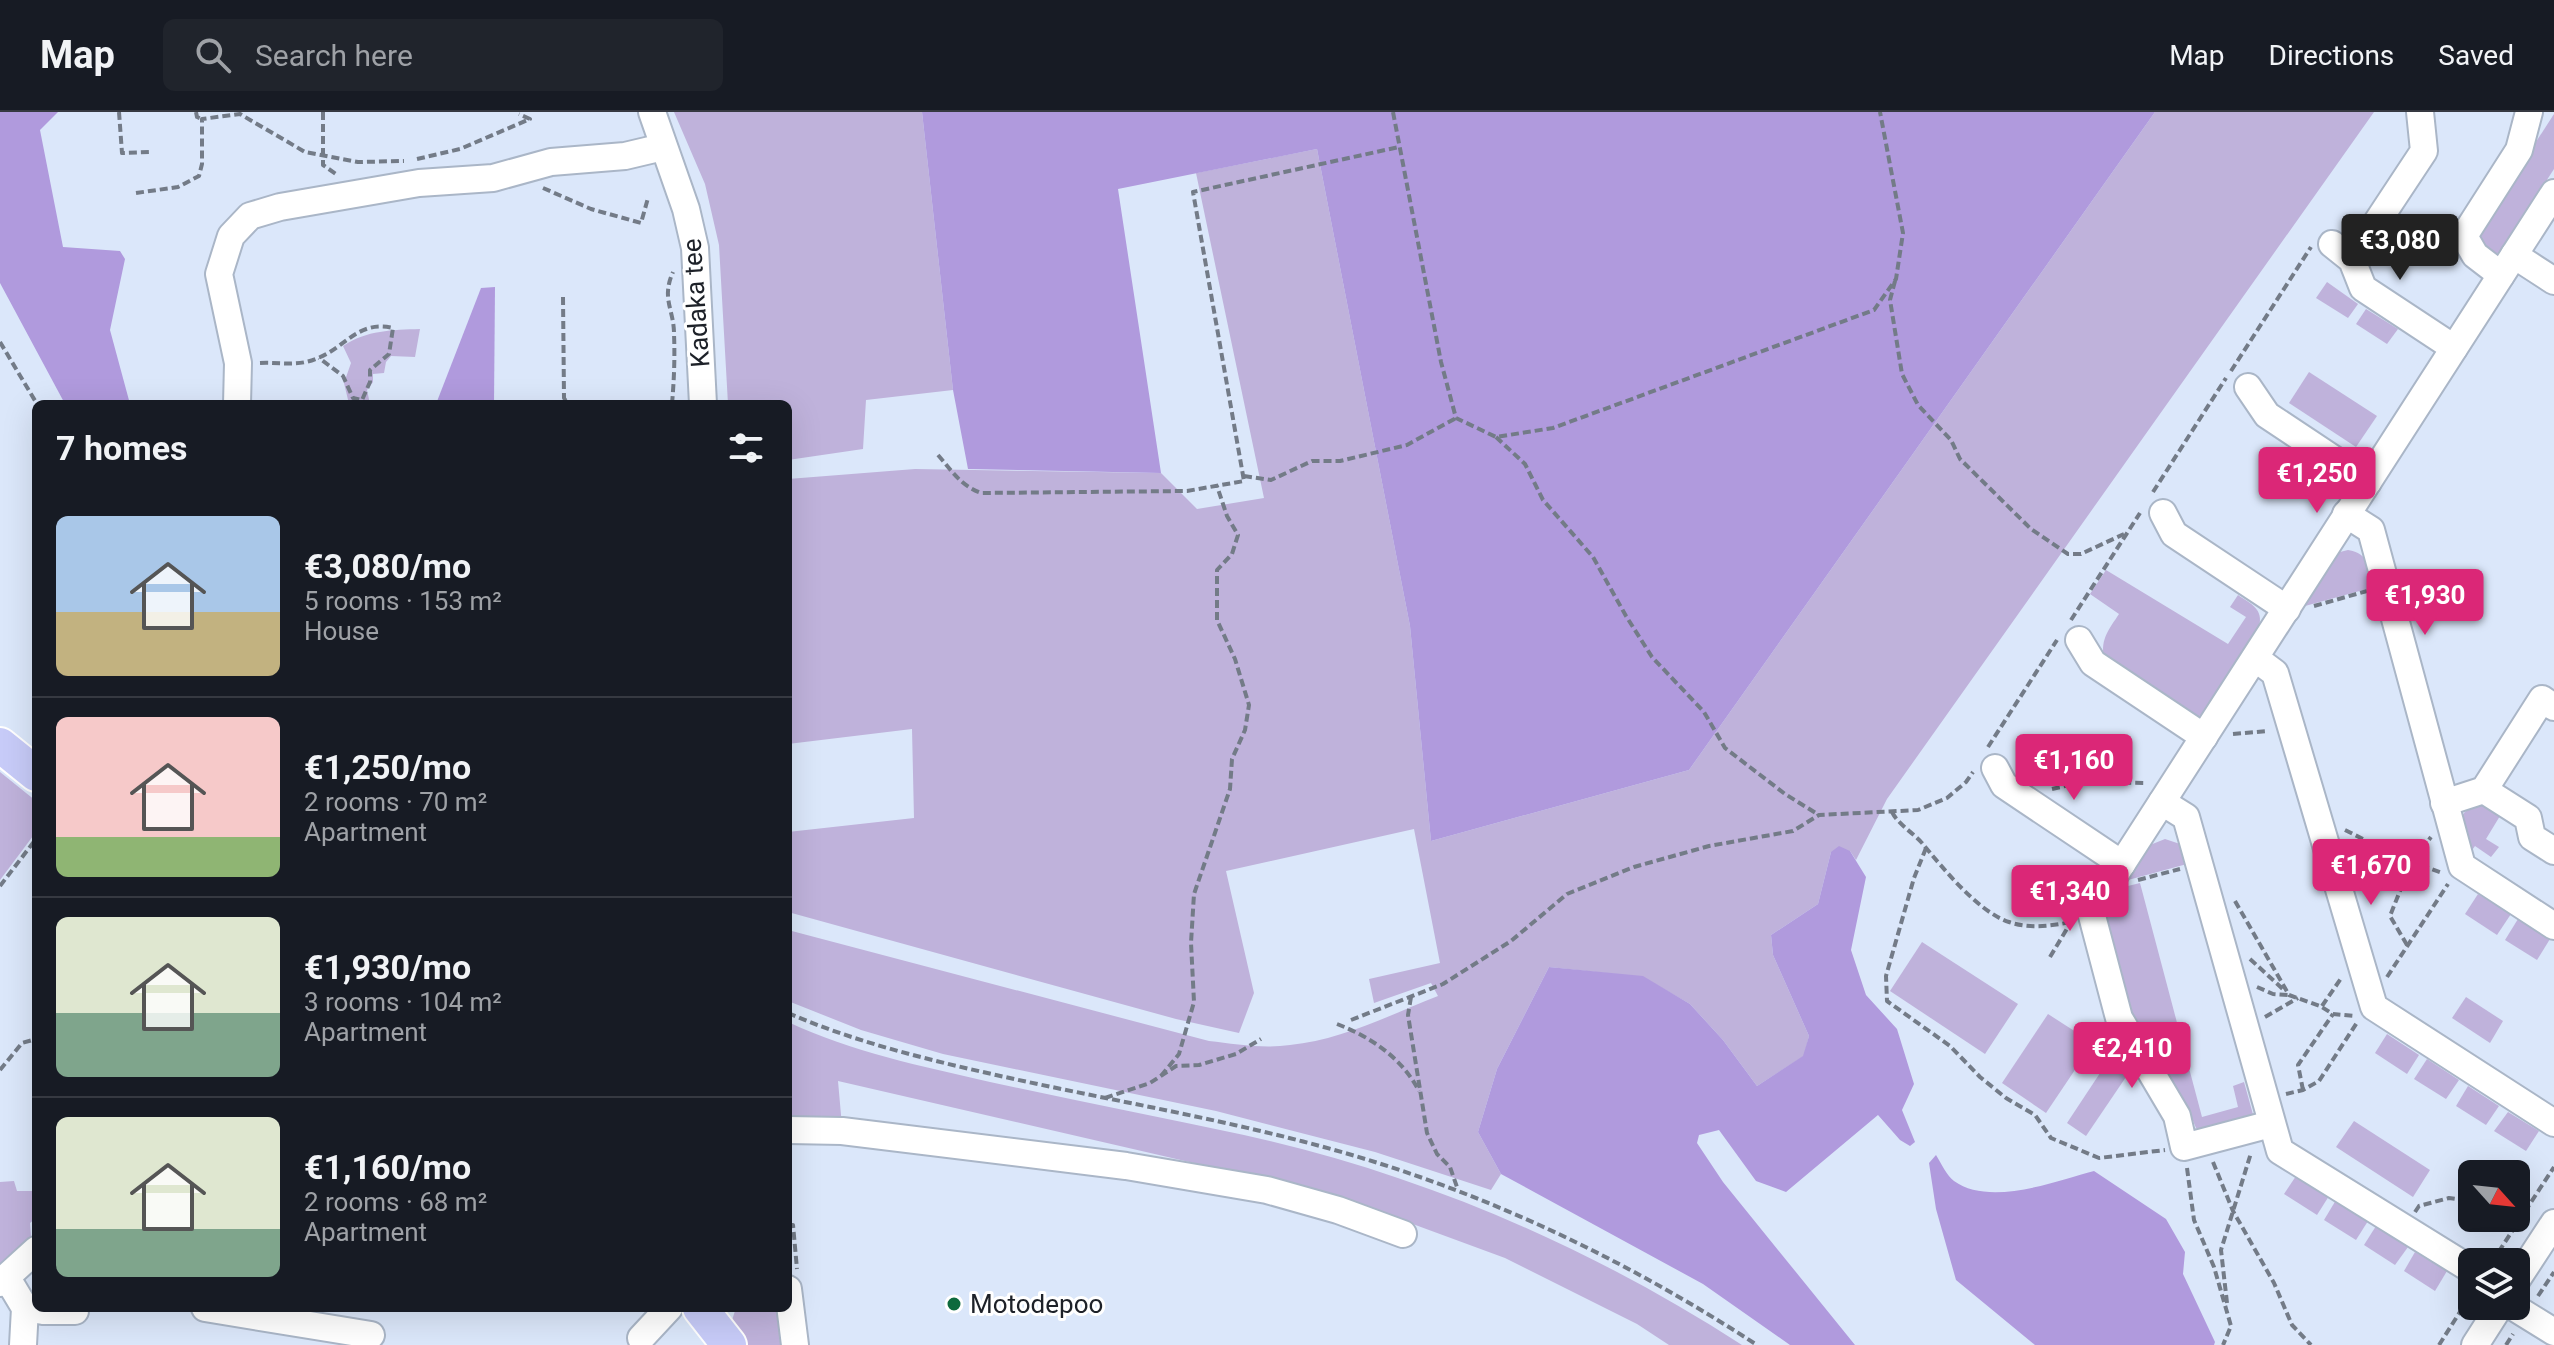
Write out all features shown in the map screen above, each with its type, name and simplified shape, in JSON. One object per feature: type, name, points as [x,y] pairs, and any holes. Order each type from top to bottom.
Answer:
[{"type":"main road","points":[[0,745],[32,771]]},
{"type":"main road","points":[[706,1312],[729,1345]]},
{"type":"street","name":"Kadaka tee","points":[[652,112],[686,209],[695,248],[703,400]]},
{"type":"street","points":[[2420,112],[2424,151],[2342,252],[2363,288],[2454,348]]},
{"type":"street","points":[[2529,112],[2519,150],[2464,236],[2475,255],[2554,281]]},
{"type":"street","points":[[237,400],[238,363],[219,274],[231,236],[250,216],[280,207],[419,183],[493,178],[551,162],[625,156],[663,147]]},
{"type":"street","points":[[2265,1126],[2194,1144],[2119,1018],[2091,912],[2129,872],[2155,792],[2204,737],[2255,658],[2300,607],[2346,514],[2554,193]]},
{"type":"street","points":[[2248,387],[2267,415],[2368,482]]},
{"type":"street","points":[[2163,513],[2174,534],[2300,607]]},
{"type":"street","points":[[2346,514],[2371,530],[2441,814],[2462,866],[2554,926]]},
{"type":"street","points":[[2079,640],[2093,663],[2204,737]]},
{"type":"street","points":[[2255,658],[2275,673],[2374,1007],[2554,1123]]},
{"type":"street","points":[[2441,814],[2484,790],[2542,699],[2554,707]]},
{"type":"street","points":[[1983,766],[2004,785],[2129,872]]},
{"type":"street","points":[[2484,790],[2528,818],[2532,837],[2554,851]]},
{"type":"street","points":[[2155,792],[2186,817],[2264,1098],[2265,1126],[2280,1151],[2458,1261]]},
{"type":"street","points":[[792,1130],[842,1131],[1126,1166],[1204,1179],[1267,1190],[1338,1210],[1403,1234]]},
{"type":"street","points":[[2530,1260],[2554,1223]]},
{"type":"street","points":[[23,1345],[25,1308],[4,1280],[32,1254]]},
{"type":"street","points":[[25,1308],[32,1309]]},
{"type":"street","points":[[232,1312],[371,1335]]},
{"type":"street","points":[[641,1338],[665,1312]]},
{"type":"street","points":[[791,1312],[795,1345]]},
{"type":"street","points":[[2530,1312],[2554,1332]]},
{"type":"street","points":[[2475,1345],[2491,1320]]},
{"type":"path","points":[[119,112],[122,153],[150,152]]},
{"type":"path","points":[[196,112],[197,117],[202,119],[242,113],[294,148],[358,162],[403,161],[485,141],[530,119],[519,114]]},
{"type":"path","points":[[323,112],[321,155],[326,170],[350,180],[355,195]]},
{"type":"path","points":[[1393,112],[1441,362],[1456,418],[1496,437],[1525,464],[1543,500],[1593,557],[1652,657],[1704,712],[1725,748],[1785,794],[1819,815]]},
{"type":"path","points":[[1880,112],[1903,233],[1890,300],[1902,374],[1918,405],[1951,440],[1960,459],[2014,514],[2068,554],[2081,554],[2126,533]]},
{"type":"path","points":[[136,193],[178,187],[199,176],[202,119]]},
{"type":"path","points":[[938,455],[967,488],[981,493],[1187,491],[1244,481],[1193,192],[1399,147]]},
{"type":"path","points":[[540,188],[591,209],[641,223],[648,198]]},
{"type":"path","points":[[1351,1020],[1443,984],[1511,941],[1567,894],[1634,867],[1709,846],[1793,831],[1819,815],[1918,810],[1947,798],[1983,766],[2126,533],[2301,264]]},
{"type":"path","points":[[672,400],[674,329],[667,292],[675,268]]},
{"type":"path","points":[[1496,437],[1553,428],[1874,310],[1896,279]]},
{"type":"path","points":[[563,297],[565,400]]},
{"type":"path","points":[[238,363],[294,365],[319,358],[356,331],[379,326],[393,328],[389,354],[370,370],[370,382],[362,400],[353,398],[343,376],[319,358]]},
{"type":"path","points":[[0,342],[35,400]]},
{"type":"path","points":[[1243,476],[1271,480],[1312,461],[1340,461],[1407,445],[1456,418]]},
{"type":"path","points":[[1161,1076],[1179,1054],[1194,1002],[1191,943],[1194,894],[1222,820],[1230,789],[1232,759],[1245,730],[1249,705],[1235,659],[1217,620],[1217,570],[1232,554],[1238,535],[1227,516],[1217,486]]},
{"type":"path","points":[[2300,607],[2377,588]]},
{"type":"path","points":[[2233,734],[2273,730]]},
{"type":"path","points":[[2020,796],[2083,782],[2155,792]]},
{"type":"path","points":[[1891,812],[1995,916],[2010,923],[2030,925],[2071,922]]},
{"type":"path","points":[[2407,946],[2390,916],[2411,863],[2441,814]]},
{"type":"path","points":[[2323,836],[2347,829],[2411,863],[2452,875],[2372,1000]]},
{"type":"path","points":[[0,886],[32,844]]},
{"type":"path","points":[[1926,848],[1914,878],[1886,976],[1887,1001],[1950,1046],[2006,1098],[2035,1115],[2051,1138],[2099,1158],[2194,1144]]},
{"type":"path","points":[[2129,872],[2190,866]]},
{"type":"path","points":[[2243,912],[2289,995]]},
{"type":"path","points":[[2223,943],[2265,971],[2289,995]]},
{"type":"path","points":[[2322,1007],[2348,969]]},
{"type":"path","points":[[2233,983],[2248,983],[2273,994],[2289,995],[2333,1014],[2361,1017],[2319,1081],[2303,1090],[2264,1098]]},
{"type":"path","points":[[1411,997],[1408,1015],[1427,1133],[1437,1154],[1450,1167],[1458,1190]]},
{"type":"path","points":[[2303,1090],[2298,1065],[2333,1014]]},
{"type":"path","points":[[792,1015],[837,1034],[925,1059],[1319,1146],[1458,1190],[1543,1225],[1622,1264],[1702,1309],[1757,1345]]},
{"type":"path","points":[[1337,1024],[1356,1031],[1385,1050],[1402,1065],[1421,1093]]},
{"type":"path","points":[[1104,1098],[1141,1087],[1176,1066],[1199,1065],[1236,1054],[1261,1039]]},
{"type":"path","points":[[0,1070],[22,1043],[32,1040]]},
{"type":"path","points":[[2223,1345],[2231,1326],[2221,1250],[2265,1126]]},
{"type":"path","points":[[2194,1144],[2274,1283],[2292,1325],[2311,1345]]},
{"type":"path","points":[[2194,1144],[2194,1220],[2214,1267],[2231,1326]]},
{"type":"path","points":[[2530,1204],[2554,1167]]},
{"type":"path","points":[[2449,1198],[2458,1199]]},
{"type":"path","points":[[2530,1298],[2554,1272]]},
{"type":"path","points":[[2439,1345],[2458,1315]]},
{"type":"shaded area","points":[[0,112],[58,112],[40,130],[63,247],[120,251],[125,259],[110,330],[129,400],[63,400],[0,283]]},
{"type":"shaded area","points":[[674,112],[922,112],[953,390],[866,400],[863,449],[792,459],[792,400],[728,400],[719,245],[705,184]]},
{"type":"shaded area","points":[[922,112],[2155,112],[1689,770],[1431,841],[1410,626],[1317,149],[1118,189],[1161,473],[968,469],[953,390]]},
{"type":"shaded area","points":[[2155,112],[2374,112],[1887,799],[1856,860],[1850,851],[1831,852],[1818,904],[1771,935],[1773,955],[1809,1036],[1804,1056],[1757,1086],[1723,1040],[1690,1004],[1643,977],[1549,967],[1497,1069],[1478,1132],[1501,1174],[1491,1190],[1375,1152],[1216,1111],[943,1054],[861,1030],[792,1003],[792,931],[1209,1041],[1280,1046],[1328,1038],[1438,996],[1431,983],[1374,1003],[1369,979],[1440,963],[1414,829],[1226,871],[1254,993],[1239,1033],[1176,1019],[792,913],[792,832],[914,818],[912,729],[792,744],[792,479],[915,469],[1161,473],[1197,509],[1264,498],[1196,173],[1317,149],[1410,626],[1431,841],[1689,770]]},
{"type":"shaded area","points":[[2554,114],[2554,169],[2499,253],[2493,253],[2479,244],[2481,227]]},
{"type":"shaded area","points":[[2327,282],[2358,304],[2348,318],[2316,298]]},
{"type":"shaded area","points":[[495,287],[494,400],[438,400],[481,288]]},
{"type":"shaded area","points":[[2366,309],[2398,329],[2387,344],[2356,324]]},
{"type":"shaded area","points":[[420,329],[415,357],[391,356],[384,373],[373,374],[373,382],[367,390],[369,400],[348,400],[344,383],[351,363],[343,346],[371,334]]},
{"type":"shaded area","points":[[2309,372],[2377,416],[2356,447],[2289,403]]},
{"type":"shaded area","points":[[2348,550],[2364,558],[2370,568],[2374,587],[2305,606],[2340,552]]},
{"type":"shaded area","points":[[2106,570],[2228,644],[2246,617],[2230,607],[2238,595],[2258,611],[2259,627],[2202,715],[2196,717],[2104,657],[2105,639],[2119,614],[2090,594]]},
{"type":"shaded area","points":[[0,772],[32,798],[32,837],[0,880]]},
{"type":"shaded area","points":[[2480,802],[2503,811],[2486,839],[2499,847],[2491,857],[2475,846],[2467,857],[2461,818]]},
{"type":"shaded area","points":[[2165,839],[2180,844],[2187,864],[2128,880],[2150,845]]},
{"type":"shaded area","points":[[1839,846],[1850,851],[1866,877],[1851,950],[1866,995],[1897,1029],[1914,1084],[1902,1110],[1915,1142],[1910,1146],[1900,1140],[1878,1115],[1786,1192],[1756,1181],[1719,1130],[1699,1135],[1697,1143],[1723,1182],[1855,1345],[1790,1345],[1703,1284],[1501,1174],[1478,1132],[1497,1069],[1549,967],[1643,976],[1690,1004],[1723,1040],[1757,1086],[1803,1056],[1809,1036],[1773,955],[1771,935],[1818,904],[1831,852]]},
{"type":"shaded area","points":[[2140,883],[2202,1117],[2238,1107],[2233,1086],[2244,1082],[2254,1118],[2210,1134],[2196,1128],[2187,1106],[2178,1108],[2139,1038],[2106,917],[2124,887]]},
{"type":"shaded area","points":[[2478,894],[2511,914],[2497,935],[2465,914]]},
{"type":"shaded area","points":[[2518,919],[2550,939],[2537,960],[2505,940]]},
{"type":"shaded area","points":[[1922,942],[2018,1004],[1985,1054],[1890,991]]},
{"type":"shaded area","points":[[2466,997],[2503,1021],[2490,1043],[2452,1018]]},
{"type":"shaded area","points":[[2048,1014],[2093,1043],[2046,1113],[2002,1083]]},
{"type":"shaded area","points":[[792,1024],[837,1042],[913,1064],[1244,1135],[1375,1170],[1439,1192],[1564,1245],[1684,1309],[1742,1345],[1669,1345],[1637,1324],[1505,1258],[1391,1216],[1224,1170],[838,1081],[842,1126],[792,1124]]},
{"type":"shaded area","points":[[2387,1034],[2419,1055],[2407,1074],[2375,1053]]},
{"type":"shaded area","points":[[2427,1059],[2459,1080],[2446,1099],[2414,1079]]},
{"type":"shaded area","points":[[2108,1061],[2128,1074],[2086,1136],[2067,1123]]},
{"type":"shaded area","points":[[2468,1086],[2499,1106],[2486,1125],[2456,1106]]},
{"type":"shaded area","points":[[2508,1112],[2539,1131],[2526,1151],[2494,1131]]},
{"type":"shaded area","points":[[2354,1121],[2430,1170],[2413,1197],[2336,1147]]},
{"type":"shaded area","points":[[1936,1155],[1954,1181],[1986,1192],[2023,1190],[2094,1171],[2166,1219],[2185,1252],[2183,1274],[2214,1345],[2035,1345],[1956,1280],[1936,1209],[1929,1163]]},
{"type":"shaded area","points":[[2296,1176],[2329,1196],[2317,1215],[2284,1194]]},
{"type":"shaded area","points":[[14,1181],[17,1191],[32,1191],[32,1221],[31,1237],[0,1265],[0,1182]]},
{"type":"shaded area","points":[[2336,1200],[2368,1221],[2356,1240],[2324,1220]]},
{"type":"shaded area","points":[[2376,1226],[2408,1247],[2395,1265],[2364,1245]]},
{"type":"shaded area","points":[[2415,1252],[2447,1271],[2435,1291],[2404,1271]]},
{"type":"shaded area","points":[[735,1312],[780,1312],[784,1345],[744,1345],[731,1323]]},
{"type":"place","name":"Motodepoo","points":[[954,1304]]}]
